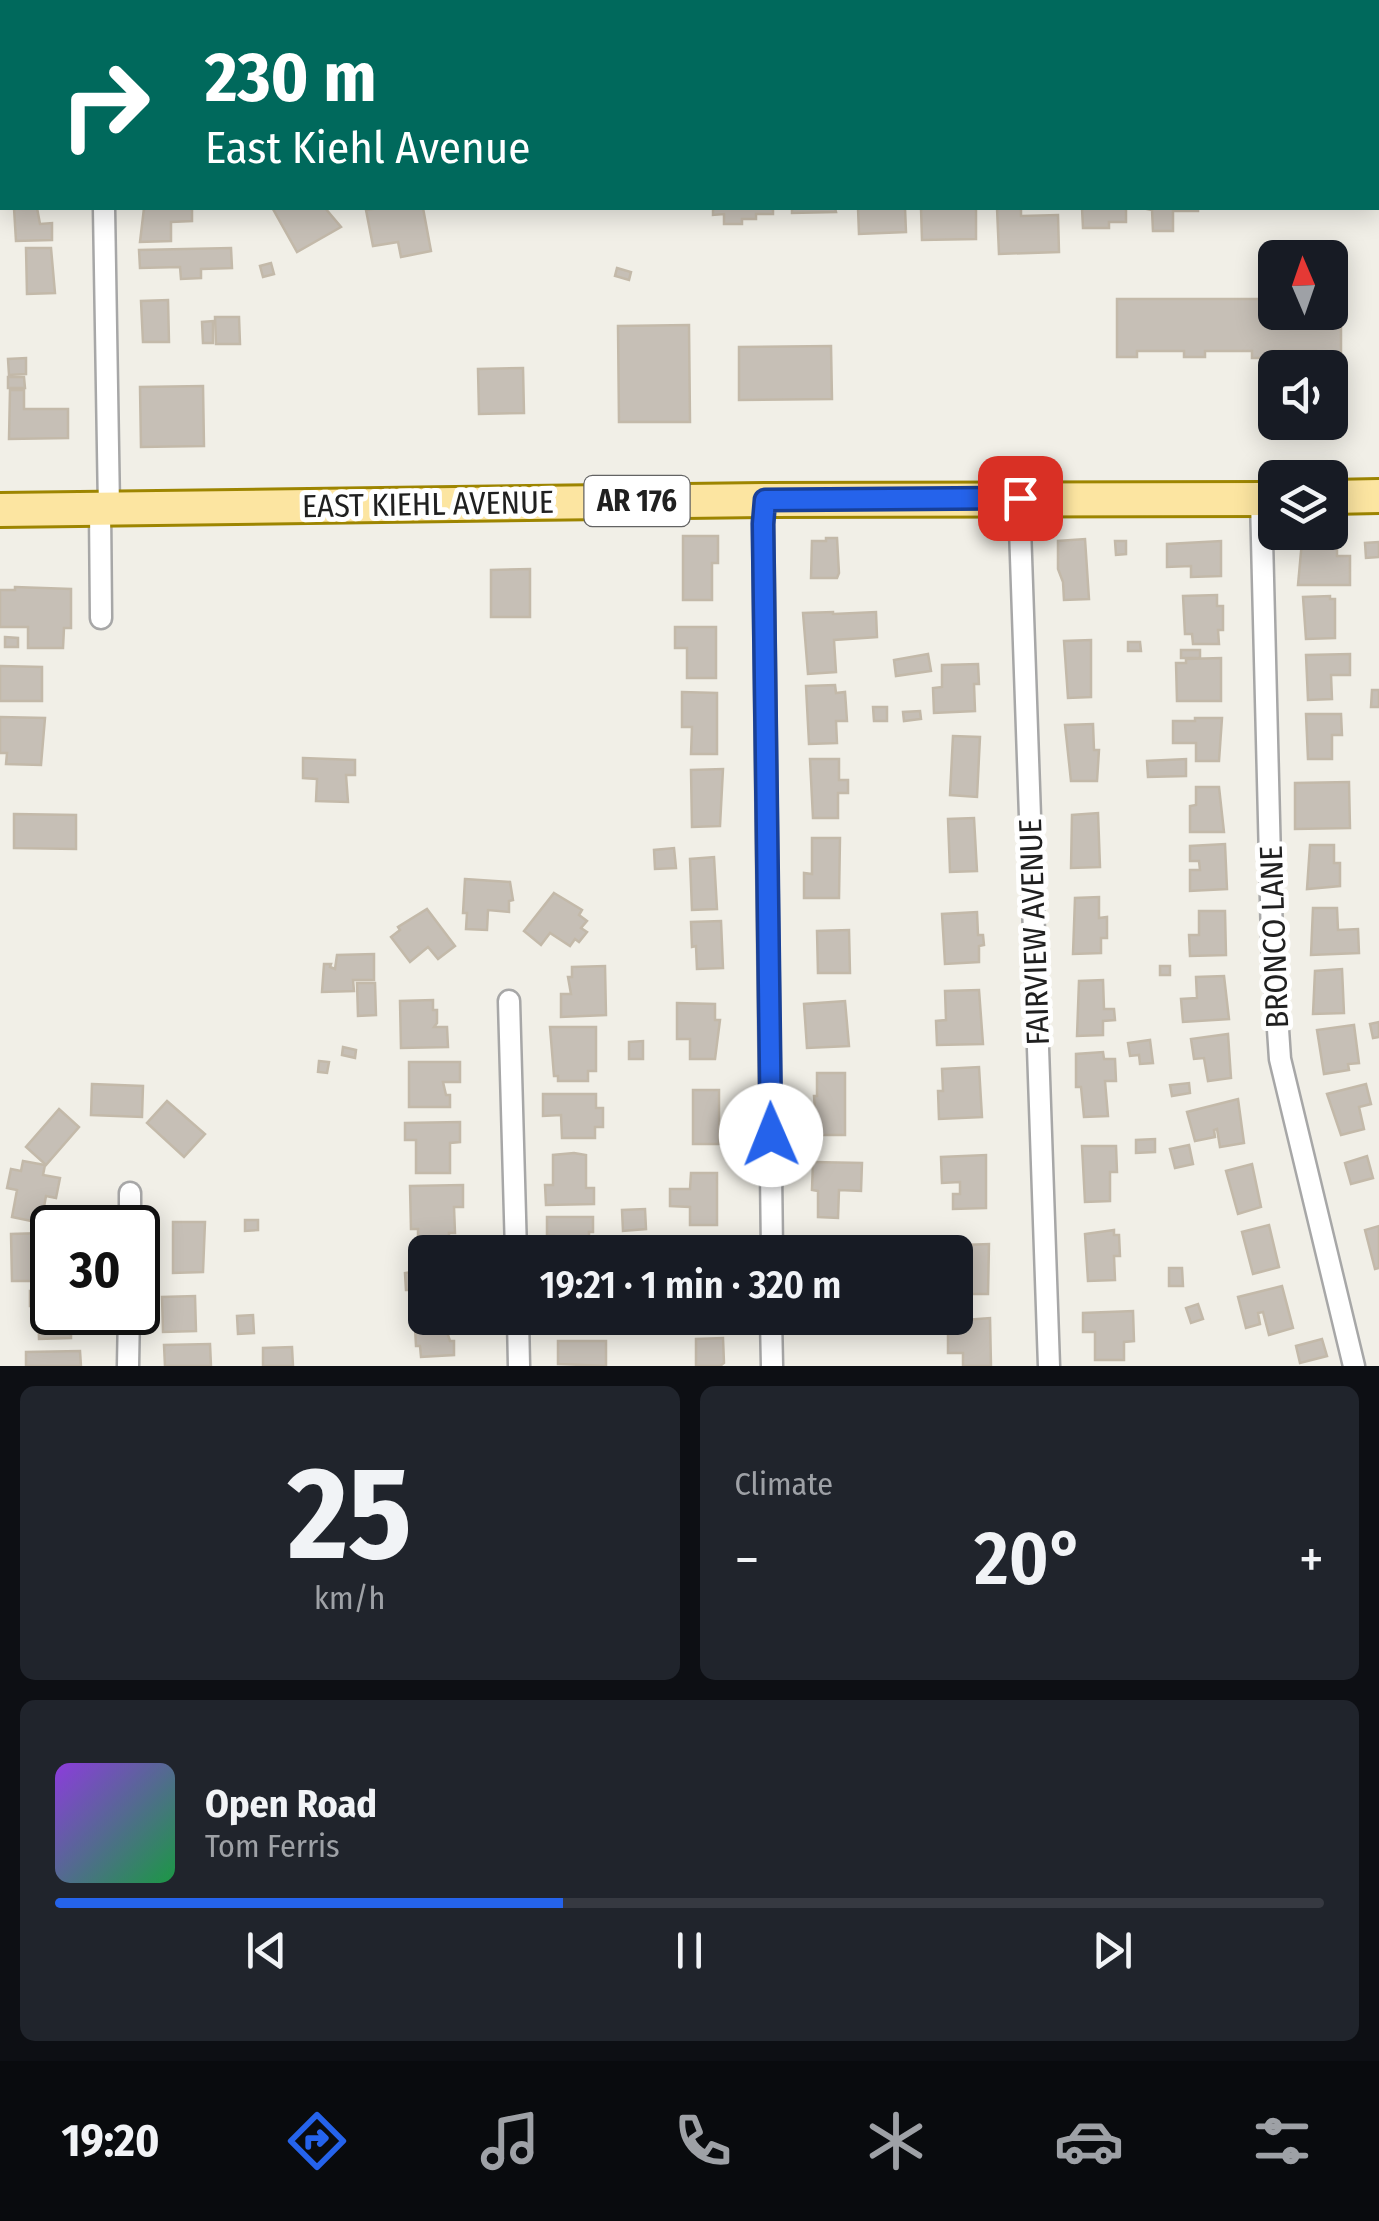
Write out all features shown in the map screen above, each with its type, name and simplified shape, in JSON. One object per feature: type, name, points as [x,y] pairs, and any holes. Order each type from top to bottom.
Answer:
[{"type":"main road","points":[[1348,497],[1379,496]]},
{"type":"main road","name":"EAST KIEHL AVENUE","points":[[0,510],[765,500],[1258,499]]},
{"type":"street","points":[[100,618],[104,210]]},
{"type":"street","name":"FAIRVIEW AVENUE","points":[[1020,498],[1049,1366]]},
{"type":"street","points":[[765,500],[772,1235]]},
{"type":"street","name":"BRONCO LANE","points":[[1268,550],[1272,940],[1280,1059],[1354,1366]]},
{"type":"street","points":[[509,1001],[516,1235]]},
{"type":"street","points":[[130,1193],[130,1205]]},
{"type":"street","points":[[128,1366],[129,1335]]},
{"type":"street","points":[[518,1335],[519,1366]]},
{"type":"street","points":[[771,1335],[772,1366]]},
{"type":"building","points":[[14,210],[37,210],[40,224],[52,223],[52,240],[16,241]]},
{"type":"building","points":[[144,210],[192,210],[192,221],[171,222],[171,241],[140,242]]},
{"type":"building","points":[[274,210],[327,210],[341,227],[297,252]]},
{"type":"building","points":[[366,210],[423,210],[431,251],[401,257],[398,242],[373,246]]},
{"type":"building","points":[[713,210],[773,210],[773,214],[756,214],[756,219],[742,219],[742,224],[724,224],[724,214],[713,215]]},
{"type":"building","points":[[792,210],[836,212],[792,213]]},
{"type":"building","points":[[858,210],[905,210],[906,232],[859,234]]},
{"type":"building","points":[[921,210],[976,210],[976,239],[922,240]]},
{"type":"building","points":[[997,210],[1021,210],[1021,216],[1058,215],[1059,252],[999,254]]},
{"type":"building","points":[[1082,210],[1126,210],[1126,222],[1109,222],[1109,228],[1083,228]]},
{"type":"building","points":[[1152,210],[1198,210],[1173,211],[1173,231],[1153,231]]},
{"type":"building","points":[[26,248],[51,248],[55,293],[27,294]]},
{"type":"building","points":[[231,248],[232,268],[201,269],[201,278],[181,279],[180,267],[140,268],[139,250]]},
{"type":"building","points":[[271,263],[274,274],[263,277],[260,266]]},
{"type":"building","points":[[617,268],[631,272],[629,280],[615,276]]},
{"type":"building","points":[[1117,299],[1258,299],[1258,330],[1341,330],[1341,350],[1258,350],[1258,358],[1252,358],[1252,351],[1205,351],[1205,357],[1184,357],[1184,351],[1137,351],[1137,357],[1117,357]]},
{"type":"building","points":[[168,300],[169,342],[143,342],[141,301]]},
{"type":"building","points":[[215,317],[239,317],[240,344],[216,344]]},
{"type":"building","points":[[213,321],[213,343],[203,343],[202,322]]},
{"type":"building","points":[[689,325],[690,422],[619,422],[618,326]]},
{"type":"building","points":[[831,346],[832,399],[739,400],[739,347]]},
{"type":"building","points":[[26,358],[26,374],[9,375],[8,359]]},
{"type":"building","points":[[523,368],[524,413],[479,414],[478,369]]},
{"type":"building","points":[[8,377],[24,377],[25,388],[8,388]]},
{"type":"building","points":[[203,386],[204,446],[141,447],[140,387]]},
{"type":"building","points":[[10,390],[24,390],[24,409],[68,409],[68,438],[9,439]]},
{"type":"building","points":[[683,536],[718,536],[718,563],[712,563],[712,600],[683,600]]},
{"type":"building","points":[[837,538],[839,573],[837,578],[811,578],[812,541]]},
{"type":"building","points":[[1085,539],[1089,599],[1064,600],[1058,541]]},
{"type":"building","points":[[1115,541],[1126,541],[1126,554],[1116,555]]},
{"type":"building","points":[[1221,541],[1221,576],[1191,577],[1191,566],[1167,567],[1167,544]]},
{"type":"building","points":[[1379,542],[1379,557],[1366,558],[1365,543]]},
{"type":"building","points":[[1301,550],[1337,550],[1337,556],[1350,556],[1350,585],[1298,585]]},
{"type":"building","points":[[530,569],[530,617],[491,617],[491,570]]},
{"type":"building","points":[[71,589],[71,628],[64,628],[63,648],[28,648],[28,627],[0,627],[0,590]]},
{"type":"building","points":[[1217,595],[1217,606],[1223,606],[1219,644],[1193,644],[1192,634],[1185,634],[1183,596]]},
{"type":"building","points":[[1303,597],[1335,599],[1335,638],[1306,639]]},
{"type":"building","points":[[876,612],[877,637],[834,640],[836,672],[808,674],[803,613]]},
{"type":"building","points":[[675,627],[716,627],[716,678],[687,678],[687,648],[675,648]]},
{"type":"building","points":[[5,637],[18,638],[18,647],[5,647]]},
{"type":"building","points":[[1091,640],[1091,697],[1068,698],[1064,641]]},
{"type":"building","points":[[1128,642],[1140,642],[1141,651],[1128,651]]},
{"type":"building","points":[[1181,650],[1200,650],[1200,658],[1181,658]]},
{"type":"building","points":[[928,654],[931,671],[896,676],[894,660]]},
{"type":"building","points":[[1350,654],[1350,675],[1331,675],[1332,699],[1308,700],[1306,655]]},
{"type":"building","points":[[1221,658],[1221,701],[1177,701],[1176,663]]},
{"type":"building","points":[[978,664],[975,711],[934,713],[933,688],[942,687],[942,665]]},
{"type":"building","points":[[0,666],[42,667],[42,701],[0,701]]},
{"type":"building","points":[[835,685],[836,693],[845,692],[847,721],[836,721],[837,743],[809,744],[806,686]]},
{"type":"building","points":[[1372,690],[1379,690],[1379,707],[1371,707]]},
{"type":"building","points":[[682,692],[717,693],[717,754],[691,754],[692,727],[682,727]]},
{"type":"building","points":[[873,707],[887,707],[887,721],[874,721]]},
{"type":"building","points":[[920,711],[921,719],[904,721],[903,712]]},
{"type":"building","points":[[1306,714],[1341,714],[1342,735],[1332,735],[1332,759],[1308,759]]},
{"type":"building","points":[[0,717],[45,718],[41,765],[6,764],[7,753],[0,753]]},
{"type":"building","points":[[1222,718],[1219,761],[1196,761],[1196,743],[1173,743],[1173,721]]},
{"type":"building","points":[[1093,724],[1094,750],[1099,750],[1097,781],[1071,781],[1065,725]]},
{"type":"building","points":[[953,736],[980,737],[977,797],[950,795]]},
{"type":"building","points":[[303,758],[355,760],[355,775],[346,775],[348,802],[316,801],[317,779],[303,778]]},
{"type":"building","points":[[810,759],[839,759],[839,780],[848,780],[848,793],[838,793],[838,818],[813,818]]},
{"type":"building","points":[[1186,759],[1186,776],[1148,777],[1147,761]]},
{"type":"building","points":[[723,769],[720,826],[692,827],[691,770]]},
{"type":"building","points":[[1349,782],[1350,828],[1295,829],[1295,783]]},
{"type":"building","points":[[1196,787],[1219,787],[1224,832],[1190,832],[1190,806],[1196,805]]},
{"type":"building","points":[[1098,813],[1100,867],[1071,868],[1072,815]]},
{"type":"building","points":[[14,814],[76,815],[76,849],[14,848]]},
{"type":"building","points":[[974,818],[977,871],[950,872],[948,819]]},
{"type":"building","points":[[812,838],[840,838],[839,898],[804,898],[804,873],[812,874]]},
{"type":"building","points":[[1225,844],[1227,889],[1190,891],[1190,870],[1200,870],[1199,861],[1190,861],[1190,846]]},
{"type":"building","points":[[1310,845],[1334,845],[1334,863],[1340,863],[1340,886],[1307,889]]},
{"type":"building","points":[[674,848],[676,868],[655,869],[654,850]]},
{"type":"building","points":[[714,857],[717,909],[692,910],[690,859]]},
{"type":"building","points":[[465,879],[510,882],[513,900],[509,901],[509,912],[488,910],[487,930],[466,929]]},
{"type":"building","points":[[554,893],[582,910],[579,915],[587,921],[581,928],[587,932],[570,946],[550,933],[541,945],[524,931]]},
{"type":"building","points":[[1099,897],[1099,918],[1107,917],[1107,938],[1101,938],[1101,953],[1073,954],[1075,898]]},
{"type":"building","points":[[1313,908],[1337,908],[1338,930],[1358,929],[1359,953],[1311,955]]},
{"type":"building","points":[[427,909],[455,946],[438,959],[428,947],[410,962],[391,937],[400,930],[398,927]]},
{"type":"building","points":[[1199,911],[1225,911],[1226,955],[1190,956],[1189,935],[1199,935]]},
{"type":"building","points":[[977,912],[978,935],[983,935],[984,945],[979,946],[979,962],[945,964],[942,914]]},
{"type":"building","points":[[721,921],[723,968],[697,969],[691,922]]},
{"type":"building","points":[[849,930],[850,973],[818,973],[817,931]]},
{"type":"building","points":[[374,954],[374,980],[353,980],[354,991],[322,992],[324,964],[335,969],[337,955]]},
{"type":"building","points":[[605,966],[606,1015],[561,1017],[561,994],[571,994],[568,977],[572,977],[572,967]]},
{"type":"building","points":[[1160,966],[1170,966],[1170,975],[1160,975]]},
{"type":"building","points":[[1342,969],[1344,1013],[1313,1014],[1315,971]]},
{"type":"building","points":[[1224,976],[1229,1019],[1183,1022],[1181,999],[1197,998],[1196,977]]},
{"type":"building","points":[[1103,980],[1104,1009],[1114,1009],[1115,1020],[1103,1021],[1103,1035],[1077,1036],[1079,981]]},
{"type":"building","points":[[357,983],[375,983],[376,1015],[358,1016]]},
{"type":"building","points":[[979,990],[983,1044],[937,1045],[936,1021],[946,1020],[945,991]]},
{"type":"building","points":[[433,1000],[433,1010],[437,1010],[434,1027],[447,1027],[448,1047],[401,1048],[400,1001]]},
{"type":"building","points":[[845,1001],[849,1046],[807,1048],[804,1004]]},
{"type":"building","points":[[677,1003],[715,1004],[715,1020],[720,1020],[715,1059],[690,1059],[690,1039],[677,1039]]},
{"type":"building","points":[[1379,1022],[1379,1037],[1373,1038],[1370,1024]]},
{"type":"building","points":[[1354,1025],[1359,1063],[1348,1064],[1349,1070],[1324,1074],[1317,1030]]},
{"type":"building","points":[[550,1027],[596,1027],[596,1071],[588,1071],[588,1081],[558,1081],[558,1076],[554,1076]]},
{"type":"building","points":[[1228,1034],[1231,1078],[1208,1081],[1204,1058],[1194,1059],[1191,1039]]},
{"type":"building","points":[[1150,1040],[1153,1063],[1140,1064],[1139,1055],[1130,1056],[1128,1043]]},
{"type":"building","points":[[643,1041],[643,1059],[629,1059],[629,1042]]},
{"type":"building","points":[[343,1047],[356,1050],[355,1058],[342,1055]]},
{"type":"building","points":[[1103,1052],[1104,1059],[1115,1059],[1116,1081],[1105,1081],[1108,1116],[1084,1117],[1081,1087],[1076,1087],[1076,1054]]},
{"type":"building","points":[[319,1061],[329,1062],[327,1073],[318,1072]]},
{"type":"building","points":[[409,1062],[460,1062],[460,1082],[443,1082],[446,1095],[450,1095],[450,1107],[409,1107]]},
{"type":"building","points":[[979,1067],[982,1117],[939,1119],[942,1069]]},
{"type":"building","points":[[817,1073],[845,1073],[845,1135],[817,1135]]},
{"type":"building","points":[[1189,1083],[1190,1093],[1172,1096],[1170,1085]]},
{"type":"building","points":[[92,1084],[143,1086],[142,1117],[91,1115]]},
{"type":"building","points":[[1366,1084],[1371,1104],[1359,1107],[1364,1129],[1341,1135],[1327,1094]]},
{"type":"building","points":[[693,1090],[719,1090],[719,1144],[693,1144]]},
{"type":"building","points":[[543,1094],[596,1094],[596,1108],[603,1108],[603,1127],[595,1127],[595,1138],[562,1138],[561,1115],[543,1116]]},
{"type":"building","points":[[1238,1099],[1244,1143],[1220,1147],[1217,1129],[1215,1137],[1195,1141],[1187,1112]]},
{"type":"building","points":[[167,1101],[205,1134],[184,1157],[147,1123]]},
{"type":"building","points":[[59,1109],[79,1127],[46,1165],[26,1147]]},
{"type":"building","points":[[460,1122],[460,1142],[450,1143],[450,1173],[416,1173],[416,1140],[405,1140],[405,1123]]},
{"type":"building","points":[[1155,1139],[1155,1152],[1136,1153],[1136,1140]]},
{"type":"building","points":[[1189,1145],[1193,1164],[1175,1168],[1170,1149]]},
{"type":"building","points":[[1082,1146],[1116,1146],[1117,1172],[1110,1172],[1110,1201],[1085,1202]]},
{"type":"building","points":[[553,1155],[586,1155],[586,1188],[594,1188],[594,1204],[546,1205],[545,1185],[553,1185]]},
{"type":"building","points":[[986,1155],[986,1208],[953,1209],[953,1194],[960,1194],[960,1182],[942,1183],[941,1157]]},
{"type":"building","points":[[1367,1156],[1373,1178],[1351,1184],[1345,1163]]},
{"type":"building","points":[[23,1161],[45,1165],[43,1175],[60,1178],[56,1198],[46,1196],[44,1205],[30,1205],[30,1221],[12,1217],[17,1190],[7,1188],[11,1169],[21,1171]]},
{"type":"building","points":[[813,1162],[862,1163],[861,1191],[839,1190],[838,1218],[818,1217],[818,1191],[812,1190]]},
{"type":"building","points":[[1252,1164],[1261,1207],[1238,1214],[1226,1171]]},
{"type":"building","points":[[691,1173],[717,1173],[717,1225],[690,1225],[690,1207],[670,1206],[670,1189],[690,1189]]},
{"type":"building","points":[[463,1185],[463,1207],[454,1207],[455,1233],[418,1235],[418,1229],[411,1229],[410,1186]]},
{"type":"building","points":[[645,1209],[646,1229],[623,1231],[622,1210]]},
{"type":"building","points":[[547,1217],[593,1217],[593,1232],[589,1235],[547,1235]]},
{"type":"building","points":[[245,1220],[258,1220],[258,1230],[245,1231]]},
{"type":"building","points":[[173,1222],[205,1222],[203,1272],[173,1273]]},
{"type":"building","points":[[1269,1225],[1279,1267],[1253,1274],[1242,1232]]},
{"type":"building","points":[[1379,1226],[1379,1268],[1375,1269],[1365,1230]]},
{"type":"building","points":[[1114,1230],[1114,1235],[1119,1235],[1120,1256],[1114,1256],[1115,1280],[1088,1281],[1085,1234]]},
{"type":"building","points":[[30,1233],[30,1281],[12,1281],[11,1234]]},
{"type":"building","points":[[989,1244],[988,1294],[973,1294],[973,1245]]},
{"type":"building","points":[[1169,1268],[1182,1268],[1183,1286],[1169,1286]]},
{"type":"building","points":[[1282,1286],[1293,1328],[1269,1335],[1263,1312],[1258,1313],[1260,1324],[1246,1328],[1238,1297]]},
{"type":"building","points":[[195,1296],[196,1331],[163,1332],[162,1297]]},
{"type":"building","points":[[1198,1304],[1203,1319],[1191,1323],[1186,1308]]},
{"type":"building","points":[[1133,1311],[1134,1341],[1124,1342],[1124,1360],[1095,1360],[1095,1332],[1083,1332],[1083,1313]]},
{"type":"building","points":[[253,1315],[254,1333],[238,1334],[237,1316]]},
{"type":"building","points":[[990,1318],[991,1366],[963,1366],[963,1353],[948,1353],[948,1335],[973,1335],[973,1319]]},
{"type":"building","points":[[39,1335],[71,1335],[71,1338],[39,1339]]},
{"type":"building","points":[[415,1335],[448,1335],[454,1341],[454,1355],[421,1357],[420,1346],[416,1346]]},
{"type":"building","points":[[723,1338],[724,1363],[696,1366],[696,1339]]},
{"type":"building","points":[[1322,1339],[1327,1356],[1300,1363],[1296,1346]]},
{"type":"building","points":[[558,1341],[606,1341],[606,1366],[558,1364]]},
{"type":"building","points":[[210,1344],[211,1366],[165,1366],[164,1345]]},
{"type":"building","points":[[292,1347],[293,1366],[263,1366],[263,1348]]},
{"type":"building","points":[[80,1351],[81,1366],[26,1366],[26,1352]]},
{"type":"route","points":[[771,1135],[765,500],[1020,498]]}]
